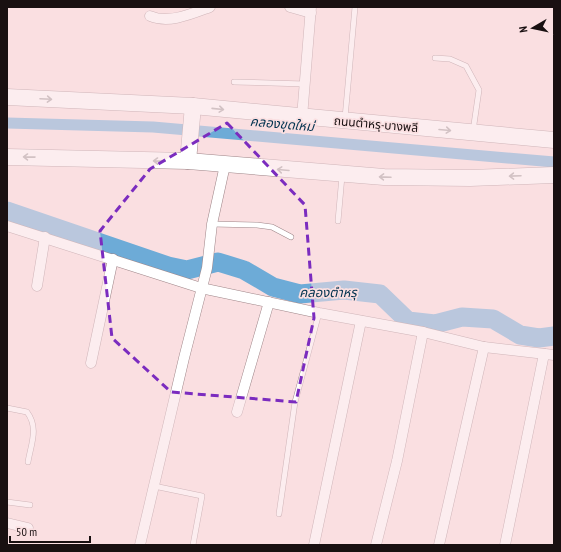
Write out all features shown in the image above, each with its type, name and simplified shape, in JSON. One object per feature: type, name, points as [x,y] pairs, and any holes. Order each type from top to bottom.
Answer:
[{"type":"main road","name":"ถนนตำหรุ-บางพลี","points":[[7,97],[192,112],[302,117],[554,140]]},
{"type":"main road","points":[[188,156],[192,112]]},
{"type":"main road","points":[[7,157],[188,156],[225,165],[342,175],[422,178],[554,175]]},
{"type":"street","points":[[150,16],[158,20],[176,18],[210,7]]},
{"type":"street","points":[[290,7],[311,10],[306,84],[302,117]]},
{"type":"street","points":[[140,545],[207,268],[212,224],[225,165]]},
{"type":"street","points":[[7,226],[201,288],[319,313],[423,332],[484,347],[549,355],[505,545]]},
{"type":"street","points":[[37,286],[45,237]]},
{"type":"street","points":[[91,363],[113,259]]},
{"type":"street","points":[[237,412],[269,302]]},
{"type":"street","points":[[314,545],[360,321]]},
{"type":"street","points":[[376,545],[397,461],[423,332]]},
{"type":"street","points":[[438,545],[484,347]]},
{"type":"street","points":[[7,523],[28,528]]},
{"type":"lane","points":[[344,121],[355,7]]},
{"type":"lane","points":[[435,58],[450,59],[466,66],[479,90],[473,132]]},
{"type":"lane","points":[[234,82],[306,84]]},
{"type":"lane","points":[[338,221],[342,175]]},
{"type":"lane","points":[[212,224],[257,225],[272,227],[291,237]]},
{"type":"lane","points":[[279,514],[295,402],[319,313]]},
{"type":"lane","points":[[7,408],[27,412],[33,420],[34,432],[28,462]]},
{"type":"lane","points":[[154,486],[202,496],[193,545]]},
{"type":"lane","points":[[7,502],[30,505]]},
{"type":"highlighted area","points":[[227,123],[305,205],[314,318],[296,402],[171,392],[112,338],[100,231],[150,169]]},
{"type":"waterway","name":"คลองขุดใหม่","points":[[7,123],[153,127],[554,162]]},
{"type":"waterway","name":"คลองตำหรุ","points":[[7,211],[168,266],[187,270],[218,262],[244,270],[273,287],[300,294],[344,290],[380,294],[408,321],[435,324],[462,317],[493,319],[520,335],[539,338],[554,336]]}]
